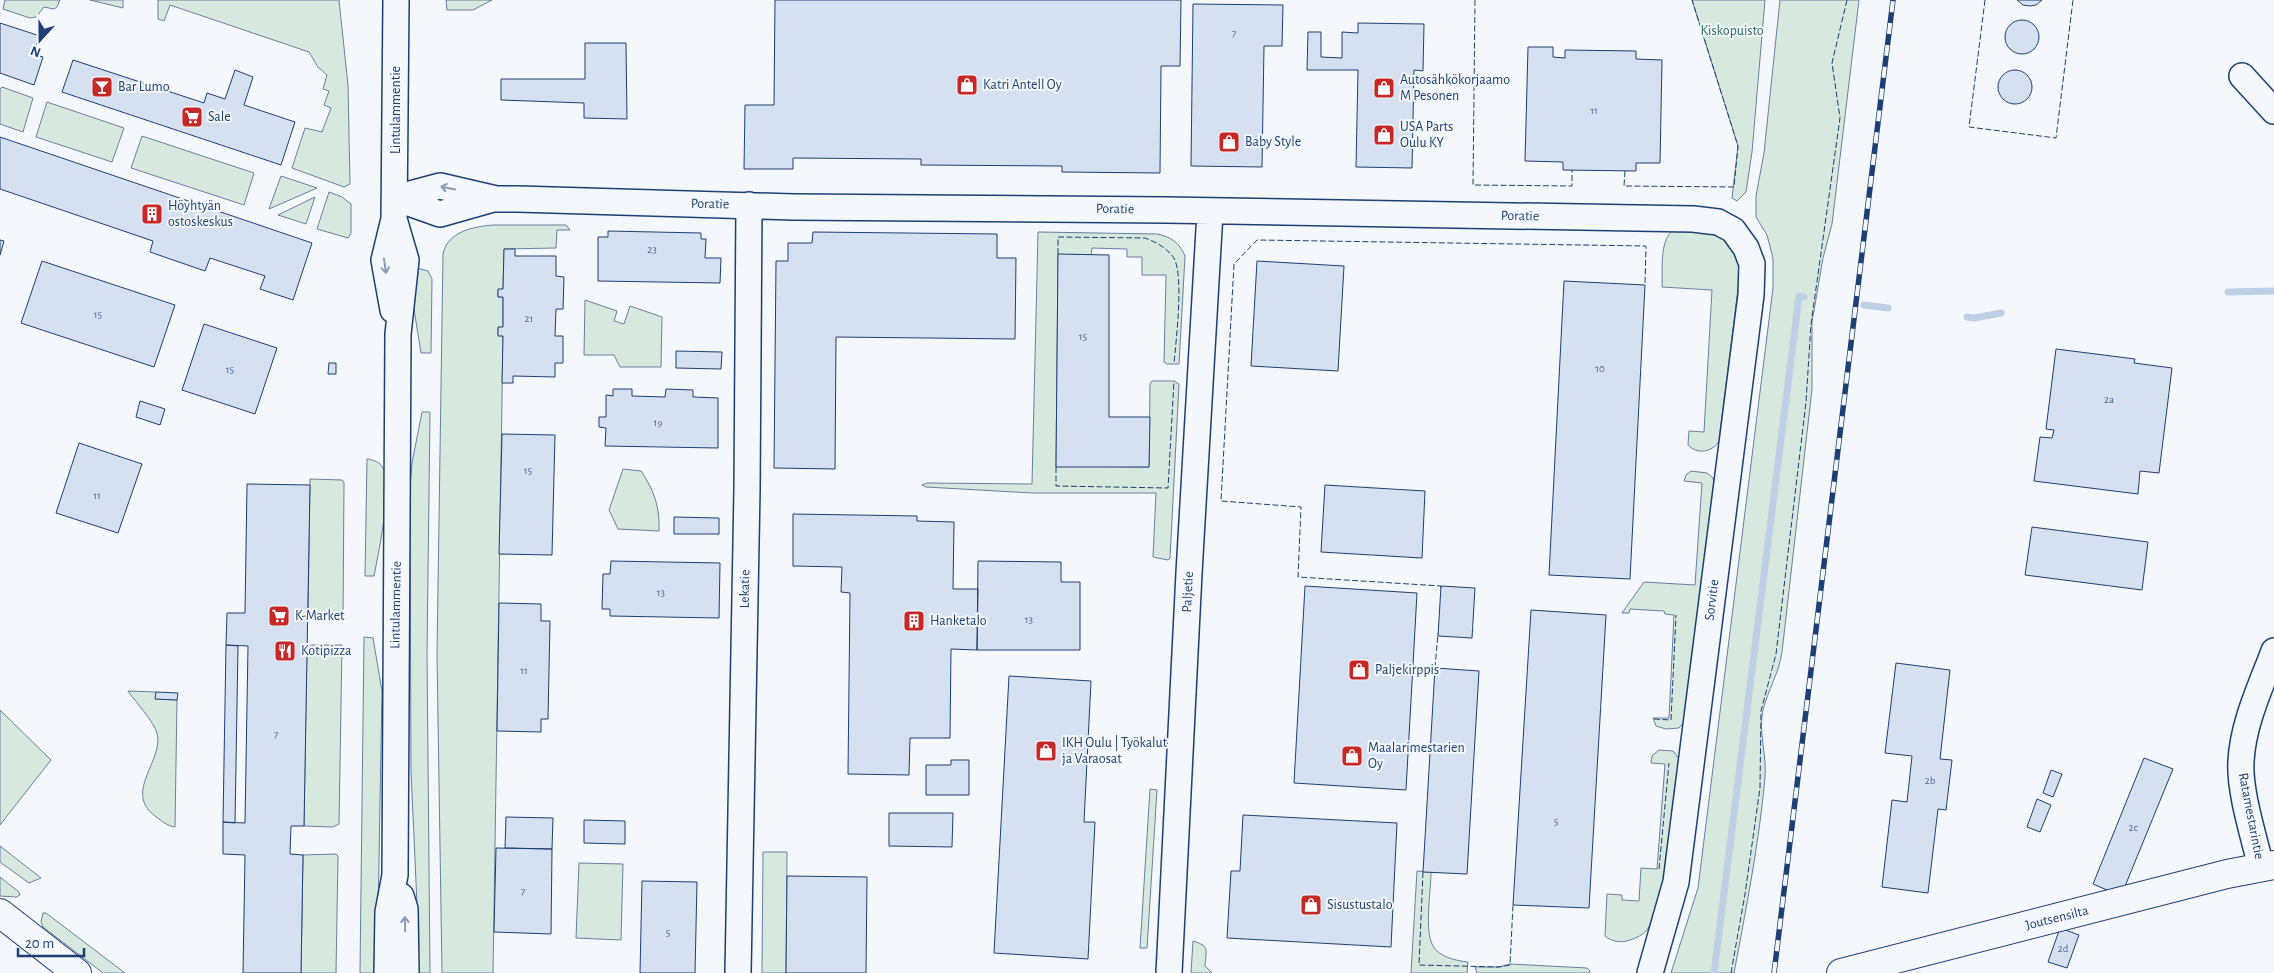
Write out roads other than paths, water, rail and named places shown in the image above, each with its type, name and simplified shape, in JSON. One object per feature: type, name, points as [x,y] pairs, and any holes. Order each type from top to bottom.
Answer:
[{"type":"main road","name":"Joutsensilta","points":[[1841,973],[2227,874],[2268,866]]},
{"type":"main road","points":[[0,913],[77,973]]},
{"type":"street","name":"Lintulammentie","points":[[387,973],[388,912],[394,875],[398,334],[384,260],[395,208],[396,0]]},
{"type":"street","points":[[2242,76],[2274,111]]},
{"type":"street","name":"Poratie","points":[[395,208],[440,214],[496,198],[749,205],[1693,219],[1718,222],[1733,230]]},
{"type":"street","name":"Lekatie","points":[[738,973],[747,489],[749,205]]},
{"type":"street","name":"Paljetie","points":[[1169,973],[1189,573],[1210,212]]},
{"type":"street","name":"Sorvitie","points":[[1650,973],[1676,882],[1751,295],[1752,264],[1746,248],[1733,230]]},
{"type":"street","name":"Ratamestarintie","points":[[2268,866],[2244,791],[2241,762],[2251,713],[2274,651]]},
{"type":"street","name":"Lintulammentie","points":[[394,875],[405,909],[406,973]]},
{"type":"waterway","points":[[2228,292],[2274,291]]},
{"type":"waterway","points":[[1714,973],[1799,296],[1804,297]]},
{"type":"waterway","points":[[1864,305],[1888,308]]},
{"type":"waterway","points":[[1967,317],[1974,318],[2001,313]]},
{"type":"railway","points":[[1774,973],[1893,0]]},
{"type":"place","name":"Katri Antell Oy","points":[[967,85]]},
{"type":"place","name":"Bar Lumo","points":[[102,87]]},
{"type":"place","name":"Autosähkökorjaamo M Pesonen","points":[[1384,88]]},
{"type":"place","name":"Sale","points":[[192,117]]},
{"type":"place","name":"USA Parts Oulu KY","points":[[1384,135]]},
{"type":"place","name":"Baby Style","points":[[1229,142]]},
{"type":"place","name":"Höyhtyän ostoskeskus","points":[[152,214]]},
{"type":"place","name":"K-Market","points":[[279,616]]},
{"type":"place","name":"Hanketalo","points":[[914,621]]},
{"type":"place","name":"Kotipizza","points":[[285,651]]},
{"type":"place","name":"Paljekirppis","points":[[1359,670]]},
{"type":"place","name":"IKH Oulu | Työkalut ja Varaosat","points":[[1046,751]]},
{"type":"place","name":"Maalarimestarien Oy","points":[[1352,756]]},
{"type":"place","name":"Sisustustalo","points":[[1311,905]]},
{"type":"park label","name":"Kiskopuisto","points":[[1732,31]]}]
